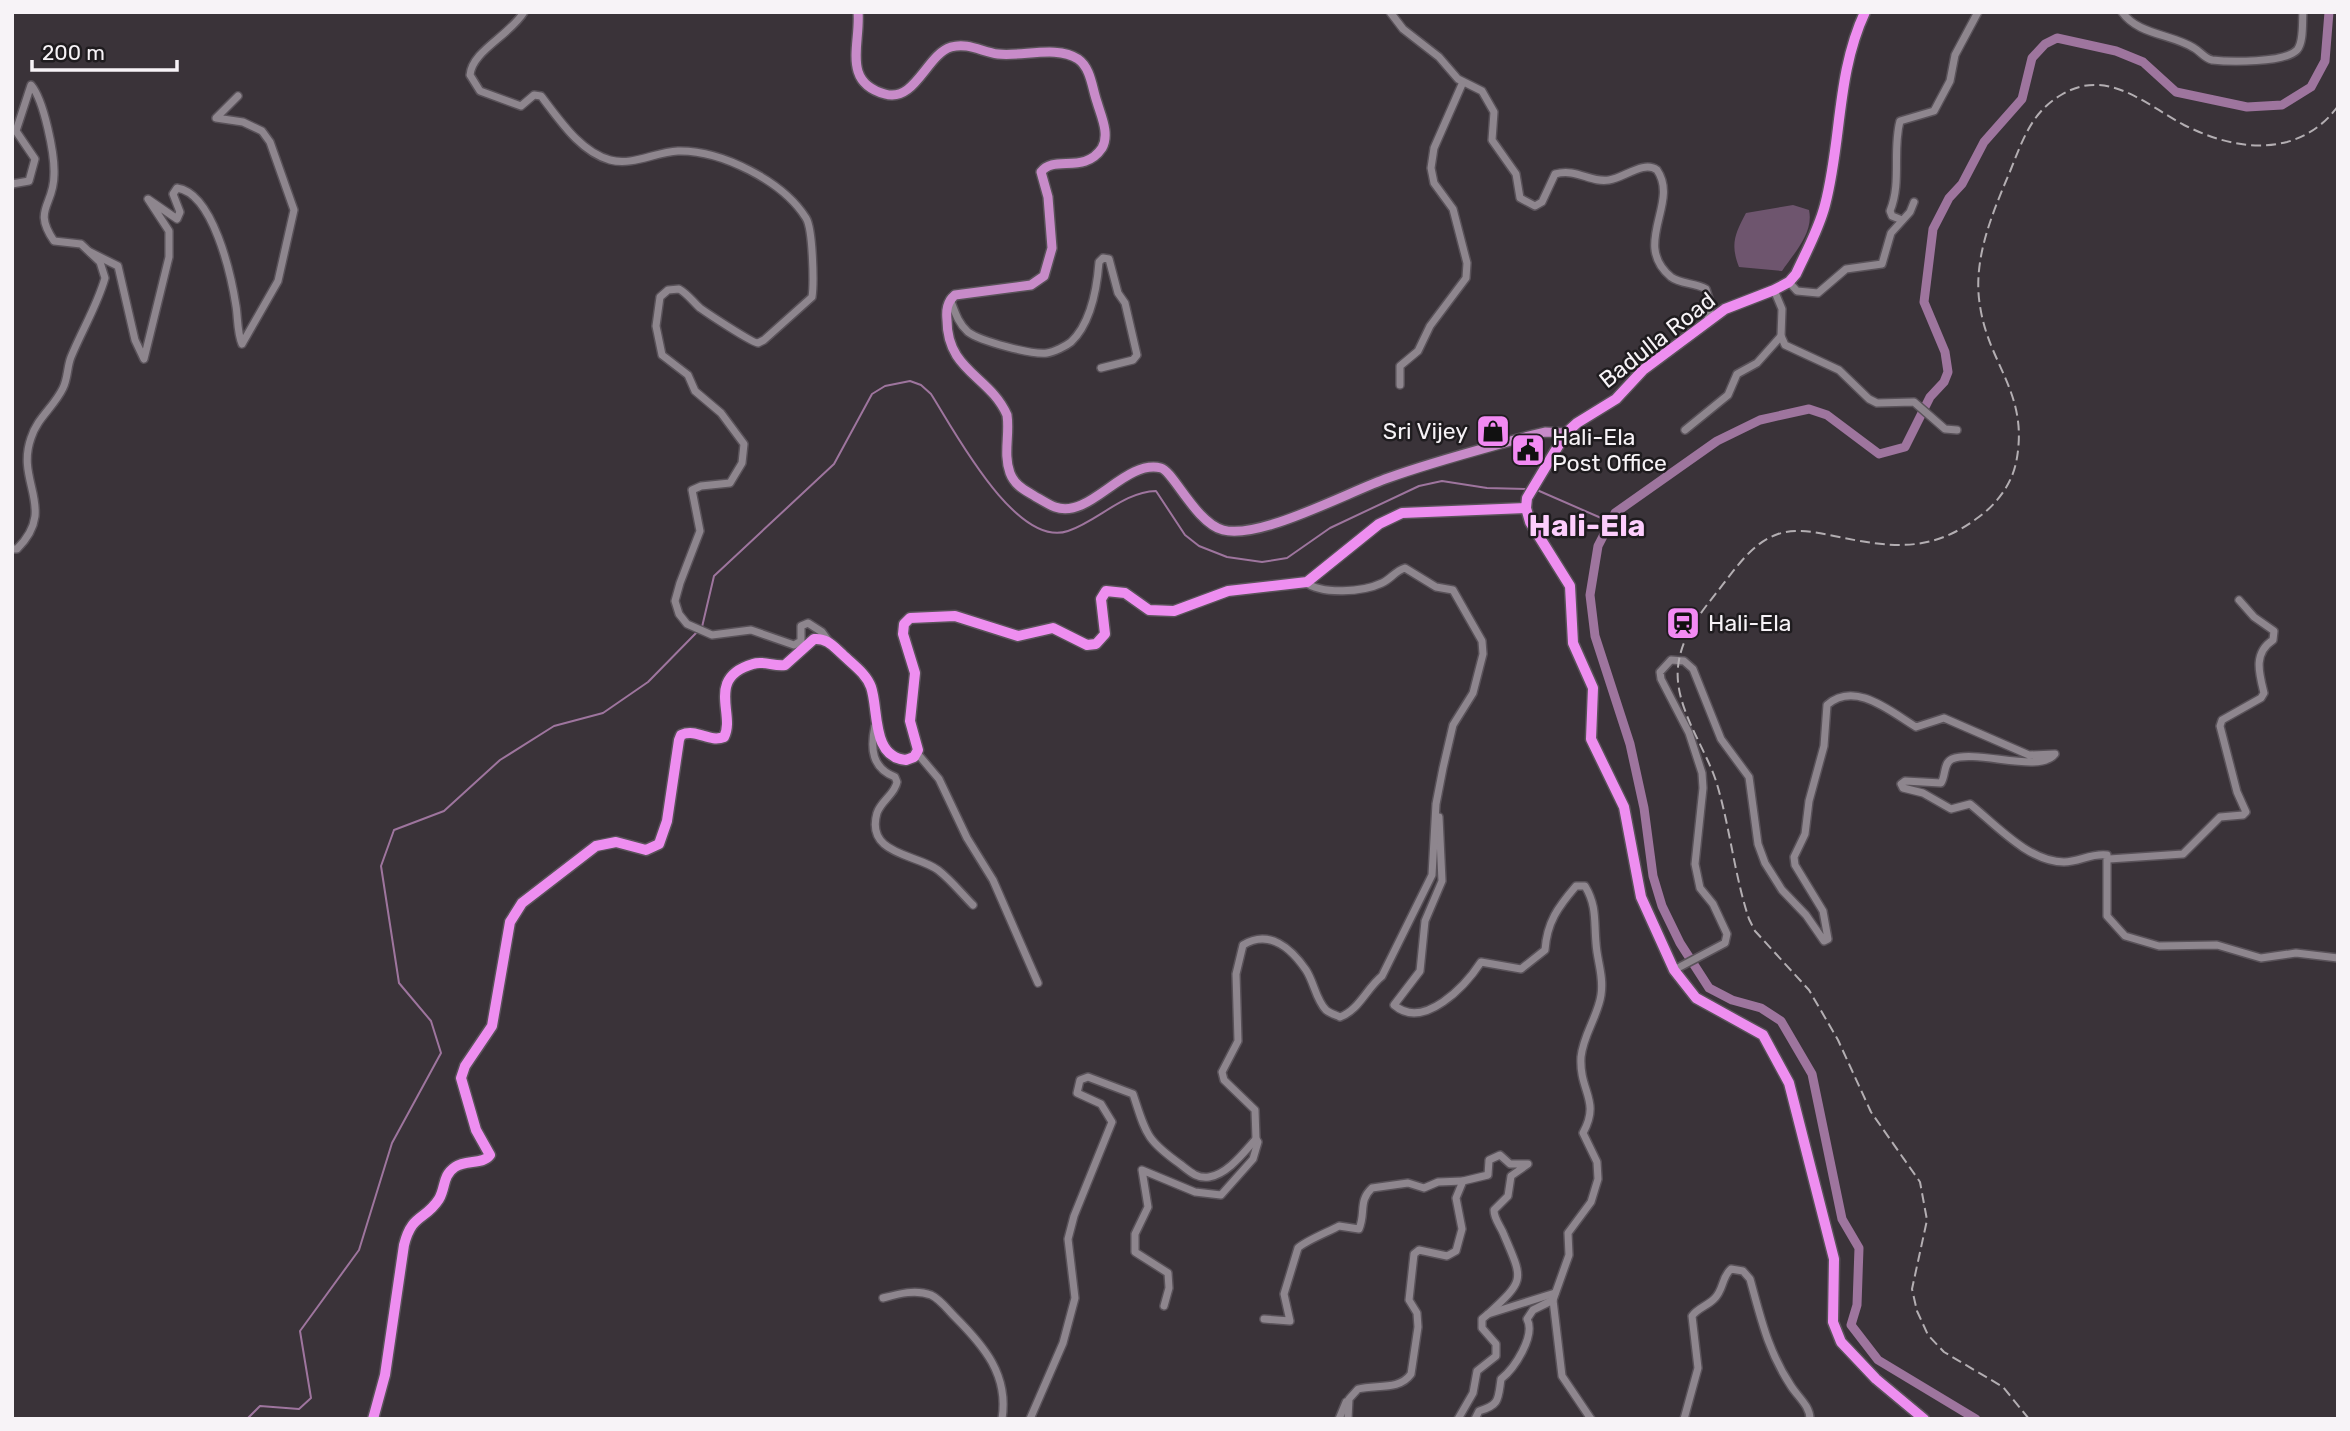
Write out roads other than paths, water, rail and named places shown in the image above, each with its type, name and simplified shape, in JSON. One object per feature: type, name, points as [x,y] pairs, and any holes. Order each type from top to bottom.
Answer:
[{"type":"highway","points":[[1789,282],[1825,204],[1843,83],[1857,30],[1866,12]]},
{"type":"highway","name":"Badulla Road","points":[[1527,503],[1566,433],[1616,399],[1643,370],[1725,309],[1789,282]]},
{"type":"highway","points":[[373,1419],[385,1375],[409,1227],[440,1198],[448,1172],[460,1164],[483,1161],[490,1156],[476,1130],[461,1078],[465,1066],[492,1026],[506,931],[516,912],[528,898],[596,846],[608,842],[646,850],[656,847],[667,821],[676,747],[681,735],[690,732],[713,740],[724,737],[727,732],[724,708],[726,686],[735,675],[754,663],[785,665],[814,639],[831,643],[867,680],[874,698],[875,726],[893,756],[906,760],[917,753],[910,721],[915,673],[903,634],[904,624],[910,618],[955,616],[1017,636],[1052,628],[1087,645],[1096,644],[1105,634],[1101,599],[1106,591],[1125,593],[1145,608],[1165,612],[1228,592],[1305,582],[1379,524],[1402,513],[1527,503],[1530,522],[1570,586],[1573,643],[1593,688],[1591,739],[1624,807],[1641,897],[1674,970],[1696,998],[1763,1035],[1789,1083],[1834,1259],[1833,1322],[1841,1342],[1876,1379],[1924,1419]]},
{"type":"main road","points":[[858,12],[855,67],[863,80],[886,95],[894,95],[911,87],[938,55],[960,45],[1001,54],[1063,53],[1075,57],[1089,74],[1106,136],[1103,146],[1089,160],[1071,165],[1054,164],[1041,172],[1048,197],[1052,248],[1044,275],[1031,285],[968,292],[950,299],[947,321],[950,346],[961,363],[1005,410],[1007,463],[1015,483],[1055,507],[1078,506],[1135,472],[1160,468],[1169,472],[1184,499],[1215,527],[1237,532],[1297,516],[1400,474],[1535,434],[1566,433]]},
{"type":"street","points":[[524,12],[508,34],[475,57],[470,75],[480,91],[521,106],[534,95],[541,96],[566,129],[592,151],[608,160],[623,162],[680,151],[737,162],[806,218],[812,233],[812,297],[758,343],[746,340],[732,326],[701,309],[679,289],[668,290],[660,296],[656,326],[662,355],[688,375],[695,391],[721,413],[744,444],[742,463],[730,483],[701,486],[692,490],[700,531],[676,601],[679,614],[695,628],[706,633],[751,630],[794,645],[800,640],[801,626],[807,623],[822,632],[831,643]]},
{"type":"street","points":[[1390,12],[1404,29],[1463,82],[1482,91],[1491,105],[1494,118],[1492,140],[1514,169],[1520,198],[1527,204],[1535,206],[1542,202],[1555,174],[1573,171],[1608,181],[1646,167],[1657,170],[1663,184],[1664,197],[1654,238],[1658,260],[1673,279],[1698,284],[1706,289],[1711,305],[1707,323]]},
{"type":"street","points":[[1902,220],[1892,216],[1890,211],[1898,165],[1896,137],[1900,121],[1934,111],[1950,81],[1951,64],[1978,12]]},
{"type":"street","points":[[2122,12],[2130,21],[2194,48],[2210,60],[2273,58],[2297,50],[2301,44],[2303,12]]},
{"type":"street","points":[[1400,384],[1400,366],[1418,351],[1430,326],[1466,278],[1467,264],[1453,209],[1434,183],[1431,168],[1434,148],[1463,82]]},
{"type":"street","points":[[12,184],[29,181],[35,159],[16,131],[31,85],[46,122],[55,174],[51,194],[42,213],[45,228],[54,241],[81,244],[100,262],[105,278],[99,298],[69,362],[64,386],[30,438],[27,477],[35,498],[37,519],[27,538],[17,549],[12,549]]},
{"type":"street","points":[[90,252],[118,266],[135,340],[144,359],[169,257],[170,231],[148,199],[177,219],[180,212],[173,194],[177,188],[189,190],[202,205],[225,254],[242,344],[278,281],[294,210],[270,142],[262,131],[243,122],[216,118],[238,96]]},
{"type":"street","points":[[1789,282],[1797,291],[1818,293],[1846,269],[1882,264],[1891,233],[1914,202]]},
{"type":"street","points":[[950,299],[958,321],[971,334],[1004,345],[1047,353],[1071,342],[1089,316],[1099,262],[1103,258],[1109,259],[1118,293],[1125,303],[1136,355],[1133,360],[1101,368]]},
{"type":"street","points":[[1774,290],[1783,309],[1781,336],[1785,345],[1839,370],[1869,399],[1877,402],[1914,402],[1945,429],[1956,430]]},
{"type":"street","points":[[1685,430],[1728,395],[1737,374],[1757,363],[1781,336]]},
{"type":"street","points":[[1164,1306],[1169,1288],[1168,1273],[1135,1252],[1135,1234],[1148,1207],[1142,1170],[1195,1192],[1221,1195],[1253,1159],[1258,1142],[1255,1110],[1224,1080],[1222,1072],[1238,1041],[1236,974],[1243,945],[1259,938],[1270,938],[1280,944],[1306,971],[1326,1010],[1340,1017],[1353,1013],[1372,984],[1382,976],[1432,875],[1436,804],[1453,725],[1473,694],[1483,654],[1482,641],[1453,590],[1436,587],[1405,568],[1397,570],[1382,583],[1360,589],[1330,589],[1305,582]]},
{"type":"street","points":[[2109,859],[2183,854],[2220,817],[2243,815],[2246,812],[2237,792],[2220,726],[2222,720],[2264,693],[2258,670],[2260,654],[2264,646],[2273,640],[2274,632],[2254,617],[2239,600]]},
{"type":"street","points":[[1674,970],[1727,941],[1727,934],[1713,904],[1700,888],[1695,851],[1703,788],[1702,773],[1689,733],[1661,679],[1664,664],[1671,660],[1684,661],[1693,669],[1721,739],[1730,755],[1749,776],[1758,844],[1765,863],[1782,890],[1807,915],[1824,941],[1828,939],[1823,911],[1795,866],[1794,857],[1805,834],[1809,802],[1824,746],[1824,712],[1830,701],[1840,697],[1863,696],[1916,727],[1944,718],[2029,755],[2055,754],[2035,763],[2005,757],[1955,758],[1946,764],[1941,783],[1905,781],[1901,784],[1903,788],[1923,793],[1951,809],[1970,804],[2038,855],[2066,862],[2094,854],[2107,855],[2107,916],[2125,936],[2159,946],[2217,945],[2261,958],[2296,953],[2338,958]]},
{"type":"street","points":[[875,726],[871,744],[875,761],[884,773],[895,777],[897,782],[877,812],[875,825],[879,836],[889,850],[937,869],[973,905]]},
{"type":"street","points":[[917,753],[939,779],[967,838],[993,880],[1038,983]]},
{"type":"street","points":[[1436,804],[1443,881],[1425,921],[1420,971],[1394,1005],[1398,1009],[1413,1012],[1438,1005],[1460,990],[1481,962],[1521,969],[1545,950],[1547,928],[1555,911],[1576,886],[1585,886],[1592,897],[1597,922],[1596,944],[1602,970],[1601,997],[1581,1055],[1582,1083],[1592,1106],[1592,1116],[1583,1133],[1597,1162],[1598,1179],[1591,1202],[1569,1233],[1569,1255],[1554,1297],[1562,1376],[1591,1419]]},
{"type":"street","points":[[1030,1419],[1063,1343],[1075,1298],[1068,1239],[1074,1216],[1112,1122],[1101,1104],[1077,1093],[1080,1080],[1088,1077],[1133,1094],[1145,1133],[1156,1148],[1195,1176],[1209,1177],[1223,1171],[1256,1139]]},
{"type":"street","points":[[1264,1319],[1290,1321],[1284,1294],[1298,1248],[1302,1243],[1326,1236],[1339,1226],[1359,1229],[1363,1222],[1362,1201],[1372,1188],[1408,1183],[1424,1188],[1438,1182],[1463,1181],[1488,1175],[1489,1160],[1496,1155],[1510,1164],[1528,1164],[1511,1176],[1508,1196],[1494,1210],[1494,1218],[1520,1267],[1519,1275],[1512,1291],[1482,1319],[1482,1328],[1496,1343],[1496,1356],[1477,1371],[1473,1393],[1458,1419]]},
{"type":"street","points":[[1339,1419],[1349,1399],[1358,1389],[1389,1386],[1407,1379],[1411,1374],[1418,1327],[1416,1313],[1409,1300],[1412,1258],[1419,1250],[1447,1256],[1456,1251],[1462,1229],[1456,1198],[1463,1181]]},
{"type":"street","points":[[1684,1419],[1698,1368],[1692,1316],[1714,1299],[1721,1290],[1724,1276],[1731,1269],[1737,1269],[1750,1279],[1761,1330],[1790,1385],[1810,1411],[1810,1419]]},
{"type":"street","points":[[883,1298],[907,1292],[932,1296],[979,1341],[1002,1382],[1002,1419]]},
{"type":"street","points":[[1488,1314],[1554,1297]]},
{"type":"street","points":[[1475,1419],[1479,1410],[1493,1407],[1498,1401],[1500,1379],[1513,1370],[1530,1335],[1527,1319],[1533,1310],[1554,1297]]},
{"type":"street","points":[[1348,1419],[1349,1399]]},
{"type":"waterway","points":[[1976,1419],[1878,1360],[1851,1325],[1857,1305],[1859,1248],[1842,1219],[1812,1074],[1781,1021],[1761,1008],[1732,1000],[1709,988],[1680,943],[1662,906],[1653,876],[1644,808],[1630,744],[1595,636],[1590,595],[1598,546],[1615,513],[1717,441],[1760,420],[1809,409],[1827,415],[1879,454],[1905,447],[1930,397],[1944,382],[1948,372],[1945,352],[1924,302],[1933,229],[1949,198],[1962,184],[1984,142],[2022,99],[2032,58],[2045,44],[2057,38],[2116,51],[2143,62],[2176,92],[2247,107],[2282,105],[2311,87],[2325,61],[2329,12]]},
{"type":"waterway","points":[[702,627],[714,576],[834,464],[872,394],[885,386],[910,381],[921,385],[931,394],[971,458],[1008,505],[1028,522],[1048,532],[1068,531],[1122,501],[1156,491],[1185,535],[1199,546],[1227,557],[1262,562],[1287,558],[1330,528],[1419,486],[1442,481],[1487,488],[1528,489]]},
{"type":"waterway","points":[[1537,490],[1608,521]]},
{"type":"waterway","points":[[247,1419],[260,1406],[299,1409],[311,1398],[300,1331],[359,1250],[392,1143],[441,1053],[431,1021],[399,983],[381,866],[394,830],[444,811],[500,760],[554,726],[603,713],[648,682],[698,631]]},
{"type":"railway","points":[[2029,1419],[2003,1387],[1944,1352],[1928,1335],[1917,1311],[1912,1289],[1927,1220],[1920,1182],[1871,1112],[1838,1040],[1809,990],[1755,931],[1749,919],[1716,781],[1681,696],[1678,682],[1680,656],[1687,636],[1704,609],[1744,558],[1768,538],[1785,532],[1799,531],[1890,545],[1924,543],[1958,530],[1983,514],[2001,495],[2016,463],[2018,418],[2007,381],[1985,327],[1978,288],[1979,271],[1991,219],[2020,147],[2036,118],[2051,102],[2078,87],[2110,87],[2140,99],[2184,125],[2209,136],[2247,145],[2274,145],[2302,136],[2322,124],[2338,106]]},
{"type":"place","name":"Sri Vijey","points":[[1493,431]]},
{"type":"place","name":"Hali-Ela Post Office","points":[[1528,450]]},
{"type":"place","name":"Hali-Ela","points":[[1683,623]]},
{"type":"district","name":"Hali-Ela","points":[[1587,526]]}]
